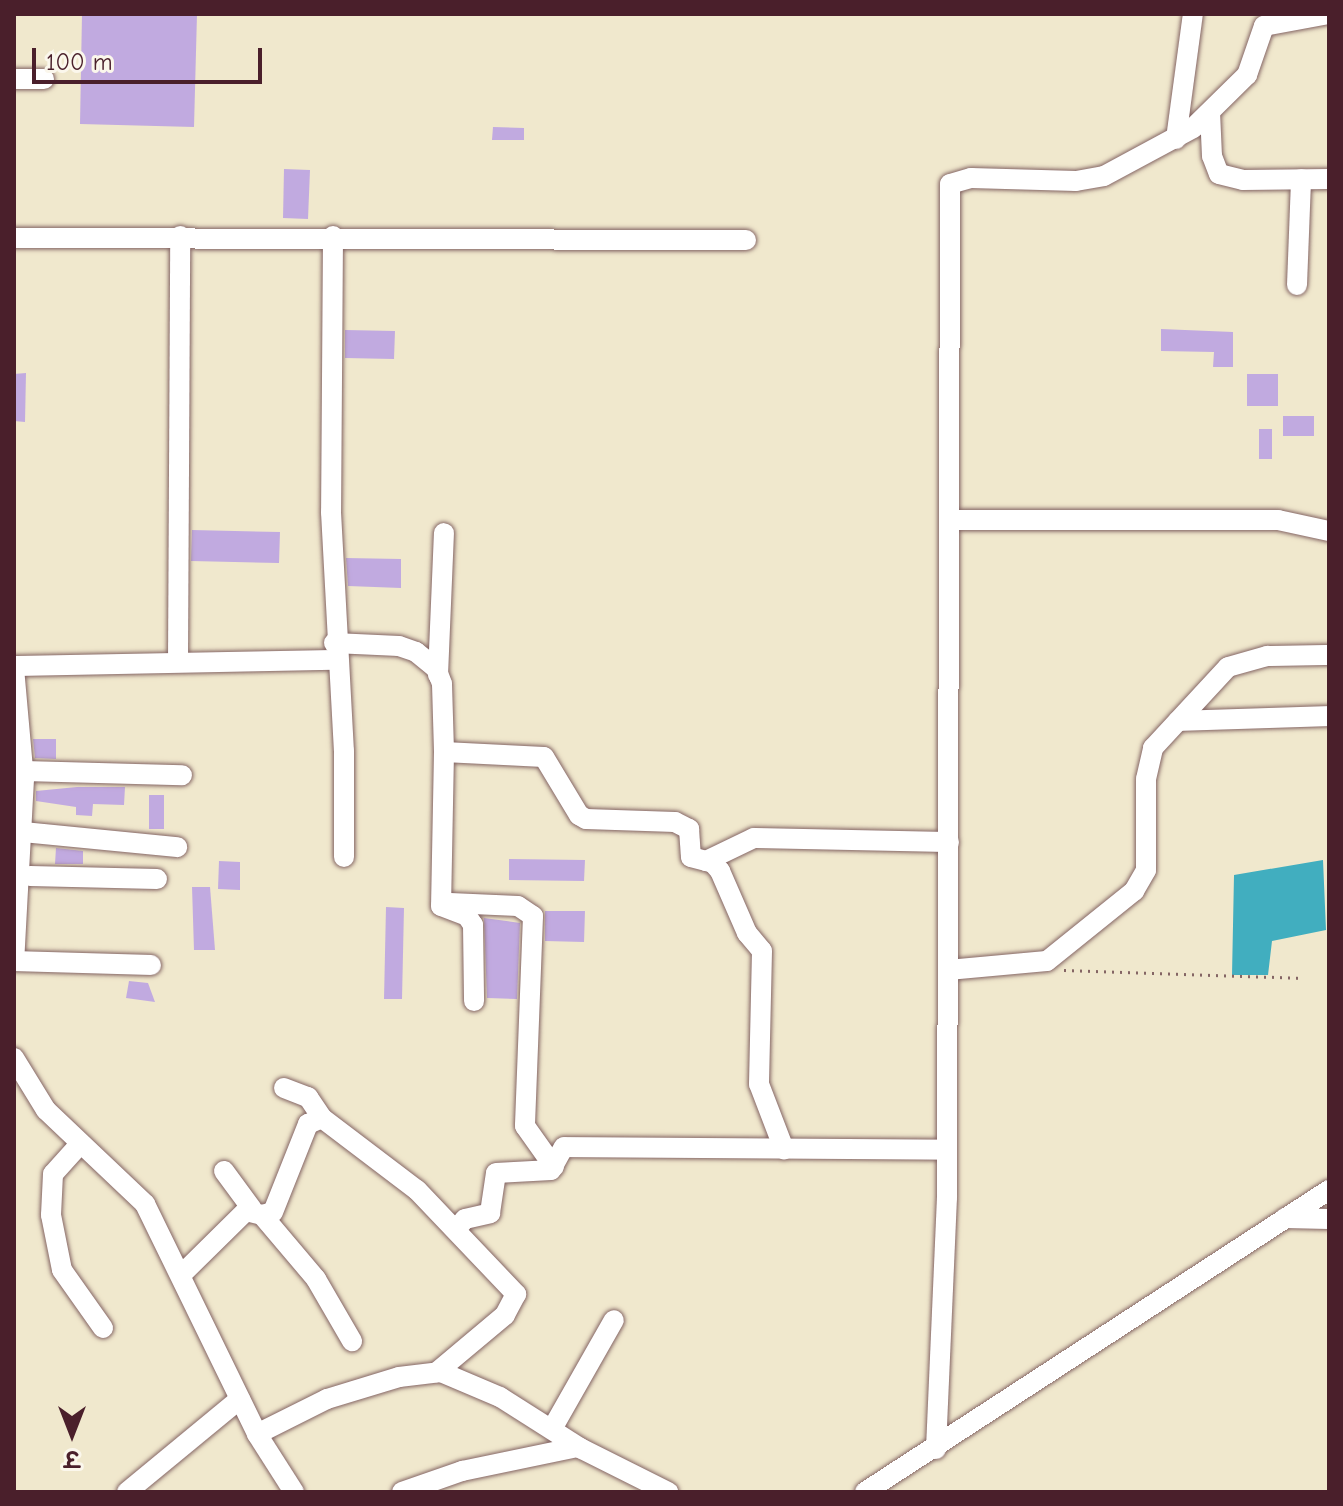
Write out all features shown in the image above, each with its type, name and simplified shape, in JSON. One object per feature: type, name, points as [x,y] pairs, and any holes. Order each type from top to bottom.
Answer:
[{"type":"street","points":[[1176,139],[1193,14]]},
{"type":"street","points":[[936,1449],[945,1327],[947,1150],[950,184],[971,178],[1094,179],[1176,139],[1210,112],[1247,75],[1264,26],[1329,14]]},
{"type":"street","points":[[14,79],[44,79]]},
{"type":"street","points":[[1210,112],[1212,156],[1219,174],[1243,180],[1329,179]]},
{"type":"street","points":[[1297,285],[1301,179]]},
{"type":"street","points":[[178,662],[180,236]]},
{"type":"street","points":[[333,236],[335,652],[344,751],[344,857]]},
{"type":"street","points":[[14,238],[333,236],[746,240]]},
{"type":"street","points":[[951,520],[1278,520],[1329,531]]},
{"type":"street","points":[[441,903],[444,752],[438,675],[444,533]]},
{"type":"street","points":[[151,965],[14,961],[24,771],[14,667],[178,662],[399,646],[428,659],[438,675]]},
{"type":"street","points":[[948,970],[1040,964],[1142,882],[1147,760],[1178,721],[1228,667],[1245,659],[1329,655]]},
{"type":"street","points":[[1178,721],[1329,716]]},
{"type":"street","points":[[444,752],[544,757],[579,815],[685,825],[691,857],[706,861],[720,871],[747,933],[762,951],[759,1084],[784,1149]]},
{"type":"street","points":[[24,771],[182,775]]},
{"type":"street","points":[[23,832],[177,847]]},
{"type":"street","points":[[706,861],[754,838],[949,842]]},
{"type":"street","points":[[30,876],[157,879]]},
{"type":"street","points":[[441,903],[473,925],[474,1001]]},
{"type":"street","points":[[441,903],[518,906],[533,916],[525,1126],[554,1167]]},
{"type":"street","points":[[14,1058],[30,1091],[80,1144],[137,1192],[181,1275],[257,1434],[294,1492]]},
{"type":"street","points":[[284,1088],[308,1097],[322,1118],[381,1159],[513,1288],[516,1301],[437,1372]]},
{"type":"street","points":[[181,1275],[257,1212],[278,1203],[308,1124],[322,1118]]},
{"type":"street","points":[[80,1144],[53,1174],[51,1215],[62,1270],[103,1328]]},
{"type":"street","points":[[554,1167],[557,1153],[564,1147],[947,1150]]},
{"type":"street","points":[[456,1229],[465,1219],[490,1213],[496,1173],[554,1167]]},
{"type":"street","points":[[224,1171],[316,1279],[352,1341]]},
{"type":"street","points":[[865,1492],[936,1449],[1329,1190]]},
{"type":"street","points":[[1285,1218],[1329,1219]]},
{"type":"street","points":[[552,1429],[614,1320]]},
{"type":"street","points":[[257,1434],[327,1399],[437,1372],[463,1378],[582,1449],[668,1492]]},
{"type":"street","points":[[127,1492],[240,1399]]},
{"type":"street","points":[[402,1492],[422,1482],[526,1455],[582,1449]]},
{"type":"path","points":[[1040,964],[1061,970],[1162,969],[1213,977],[1303,978]]},
{"type":"water","points":[[1323,860],[1326,930],[1272,941],[1268,975],[1232,975],[1234,875]]},
{"type":"building","points":[[82,14],[197,14],[194,127],[80,124]]},
{"type":"building","points":[[493,127],[524,128],[524,140],[492,140]]},
{"type":"building","points":[[284,169],[310,170],[308,219],[283,218]]},
{"type":"building","points":[[1161,329],[1233,332],[1233,367],[1213,367],[1214,352],[1161,351]]},
{"type":"building","points":[[345,330],[395,331],[394,359],[345,358]]},
{"type":"building","points":[[26,373],[25,422],[14,421],[14,374]]},
{"type":"building","points":[[1247,374],[1278,374],[1278,406],[1247,406]]},
{"type":"building","points":[[1283,416],[1314,416],[1314,436],[1283,436]]},
{"type":"building","points":[[1259,429],[1272,429],[1272,459],[1259,459]]},
{"type":"building","points":[[192,530],[280,532],[279,563],[191,561]]},
{"type":"building","points":[[346,558],[401,559],[401,588],[348,586]]},
{"type":"building","points":[[33,739],[56,739],[56,759],[35,758]]},
{"type":"building","points":[[125,787],[124,805],[93,804],[92,816],[76,815],[76,807],[36,801],[36,791]]},
{"type":"building","points":[[149,795],[164,795],[164,829],[149,829]]},
{"type":"building","points":[[56,848],[83,851],[83,864],[55,864]]},
{"type":"building","points":[[509,859],[585,860],[584,881],[509,880]]},
{"type":"building","points":[[219,861],[240,862],[240,890],[218,889]]},
{"type":"building","points":[[192,887],[210,887],[215,950],[194,950]]},
{"type":"building","points":[[386,907],[404,908],[402,999],[384,999]]},
{"type":"building","points":[[545,911],[585,911],[584,942],[545,941]]},
{"type":"building","points":[[484,918],[520,923],[517,999],[487,998]]},
{"type":"building","points":[[129,981],[148,983],[155,1002],[126,998]]}]
